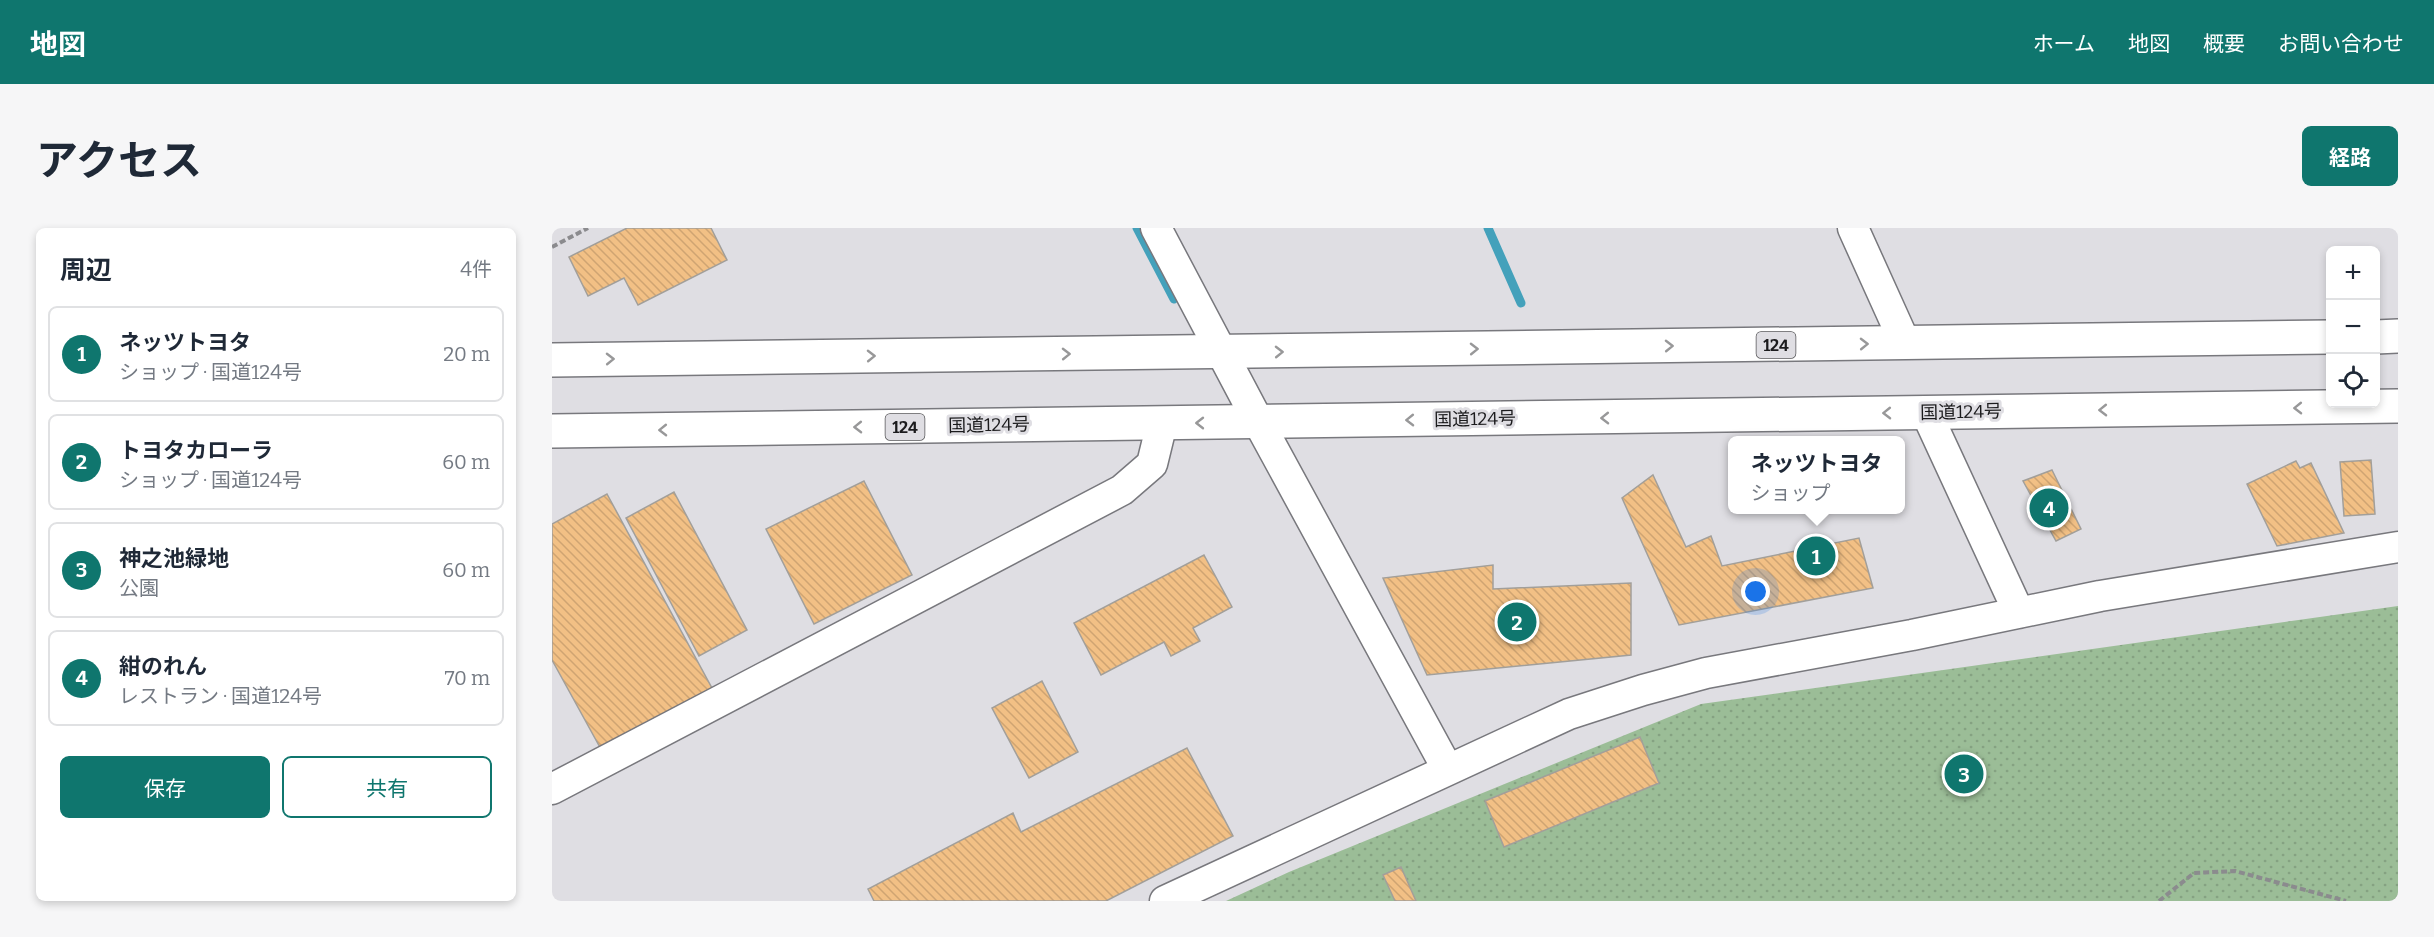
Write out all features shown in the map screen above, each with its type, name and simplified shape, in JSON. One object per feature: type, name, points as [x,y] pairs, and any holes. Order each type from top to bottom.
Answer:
[{"type":"highway","points":[[2380,337],[2398,336]]},
{"type":"highway","name":"124","points":[[552,360],[2326,337]]},
{"type":"highway","name":"国道124号","points":[[552,431],[2398,406]]},
{"type":"street","points":[[1156,228],[1259,423],[1448,770]]},
{"type":"street","points":[[1853,228],[1905,343]]},
{"type":"street","points":[[1926,412],[2019,613]]},
{"type":"street","points":[[552,789],[1122,490],[1152,464],[1162,423]]},
{"type":"street","points":[[1165,901],[1569,714],[1654,687],[1706,673],[1912,635],[2100,596],[2398,547]]},
{"type":"path","points":[[552,247],[588,228]]},
{"type":"path","points":[[2159,901],[2194,873],[2235,871],[2346,901]]},
{"type":"green space","points":[[2398,606],[2398,901],[1226,901],[1289,872],[1701,704]]},
{"type":"building","points":[[627,228],[711,228],[727,260],[638,305],[624,278],[588,296],[569,257]]},
{"type":"building","points":[[2371,460],[2375,514],[2344,516],[2340,462]]},
{"type":"building","points":[[2296,461],[2300,468],[2311,463],[2344,533],[2277,546],[2247,484]]},
{"type":"building","points":[[2052,470],[2081,529],[2056,541],[2023,481]]},
{"type":"building","points":[[1653,475],[1686,547],[1711,536],[1722,566],[1859,538],[1873,588],[1679,625],[1622,498]]},
{"type":"building","points":[[864,481],[912,575],[814,624],[766,529]]},
{"type":"building","points":[[674,492],[747,630],[699,656],[626,518]]},
{"type":"building","points":[[607,494],[713,690],[602,751],[552,660],[552,524]]},
{"type":"building","points":[[1204,555],[1232,607],[1193,628],[1200,641],[1171,656],[1164,642],[1101,675],[1074,623]]},
{"type":"building","points":[[1493,565],[1493,589],[1631,583],[1631,655],[1427,675],[1383,578]]},
{"type":"building","points":[[1042,681],[1078,752],[1029,778],[992,708]]},
{"type":"building","points":[[1640,737],[1659,783],[1504,847],[1485,801]]},
{"type":"building","points":[[1187,748],[1233,836],[1106,901],[874,901],[868,889],[1013,813],[1021,832]]},
{"type":"building","points":[[1401,867],[1416,901],[1395,901],[1383,875]]},
{"type":"waterway","points":[[1137,228],[1174,299]]},
{"type":"waterway","points":[[1488,228],[1521,303]]},
{"type":"place","name":"紺のれん","points":[[2049,508]]},
{"type":"place","name":"ネッツトヨタ","points":[[1816,556]]},
{"type":"place","name":"トヨタカローラ","points":[[1517,622]]},
{"type":"place","name":"神之池緑地","points":[[1964,774]]}]
